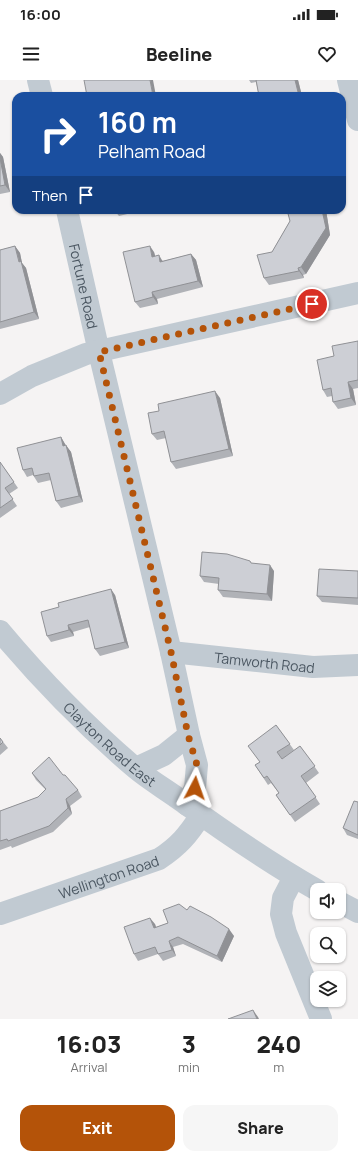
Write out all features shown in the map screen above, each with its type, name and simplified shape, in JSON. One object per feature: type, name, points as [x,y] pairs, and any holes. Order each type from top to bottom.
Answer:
[{"type":"street","points":[[38,80],[41,92]]},
{"type":"street","points":[[348,80],[358,120]]},
{"type":"street","name":"Fortune Road","points":[[68,214],[99,352],[171,652],[188,735],[197,765],[194,810]]},
{"type":"street","points":[[0,394],[32,376],[86,354],[358,293]]},
{"type":"street","name":"Clayton Road East","points":[[0,631],[34,671],[67,706],[136,768],[194,810],[294,877],[310,886]]},
{"type":"street","name":"Tamworth Road","points":[[171,652],[313,667],[358,665]]},
{"type":"street","points":[[136,768],[164,755],[188,735]]},
{"type":"street","name":"Wellington Road","points":[[0,914],[159,859],[175,849],[190,833],[194,810]]},
{"type":"street","points":[[294,877],[283,898],[281,914],[286,933],[321,1019]]},
{"type":"street","points":[[346,906],[358,912]]},
{"type":"building","points":[[84,80],[150,80],[152,92],[86,92]]},
{"type":"building","points":[[256,80],[295,80],[298,92],[258,92]]},
{"type":"building","points":[[0,158],[5,185],[0,186]]},
{"type":"building","points":[[288,214],[323,214],[326,228],[301,267],[298,268],[299,271],[264,278],[257,255],[272,252],[290,221]]},
{"type":"building","points":[[15,246],[19,262],[21,261],[34,312],[0,322],[0,250]]},
{"type":"building","points":[[150,246],[152,257],[159,255],[160,262],[191,254],[198,281],[152,292],[153,297],[135,302],[123,252]]},
{"type":"building","points":[[358,341],[358,380],[348,382],[351,398],[333,402],[331,388],[323,390],[317,360],[334,356],[332,346]]},
{"type":"building","points":[[215,391],[229,449],[171,462],[164,431],[152,434],[148,413],[159,411],[158,404]]},
{"type":"building","points":[[61,437],[63,446],[66,445],[79,496],[56,501],[49,473],[34,476],[32,468],[23,470],[17,448]]},
{"type":"building","points":[[0,462],[14,482],[5,488],[13,499],[0,508]]},
{"type":"building","points":[[202,552],[227,554],[250,561],[251,563],[270,565],[267,594],[218,590],[219,578],[200,576]]},
{"type":"building","points":[[319,569],[358,571],[358,598],[317,596]]},
{"type":"building","points":[[111,589],[125,642],[95,649],[88,620],[68,625],[69,630],[47,636],[41,612],[59,607],[58,603]]},
{"type":"building","points":[[276,725],[290,744],[277,752],[282,759],[300,746],[315,766],[301,776],[316,797],[290,815],[276,795],[279,793],[267,776],[264,778],[255,765],[260,762],[248,746]]},
{"type":"building","points":[[0,738],[3,742],[0,745]]},
{"type":"building","points":[[49,757],[63,775],[65,775],[78,790],[66,799],[68,808],[49,826],[8,841],[7,839],[0,841],[0,811],[38,797],[46,789],[32,773]]},
{"type":"building","points":[[354,801],[358,802],[358,835],[343,828]]},
{"type":"building","points":[[179,904],[187,910],[190,906],[229,929],[217,956],[178,937],[169,941],[172,950],[158,954],[155,947],[134,954],[124,927],[150,918],[154,928],[168,923],[163,910]]},
{"type":"building","points":[[253,1010],[257,1019],[228,1019]]},
{"type":"route","points":[[195,788],[197,765],[188,735],[171,652],[99,352],[312,304]]}]
